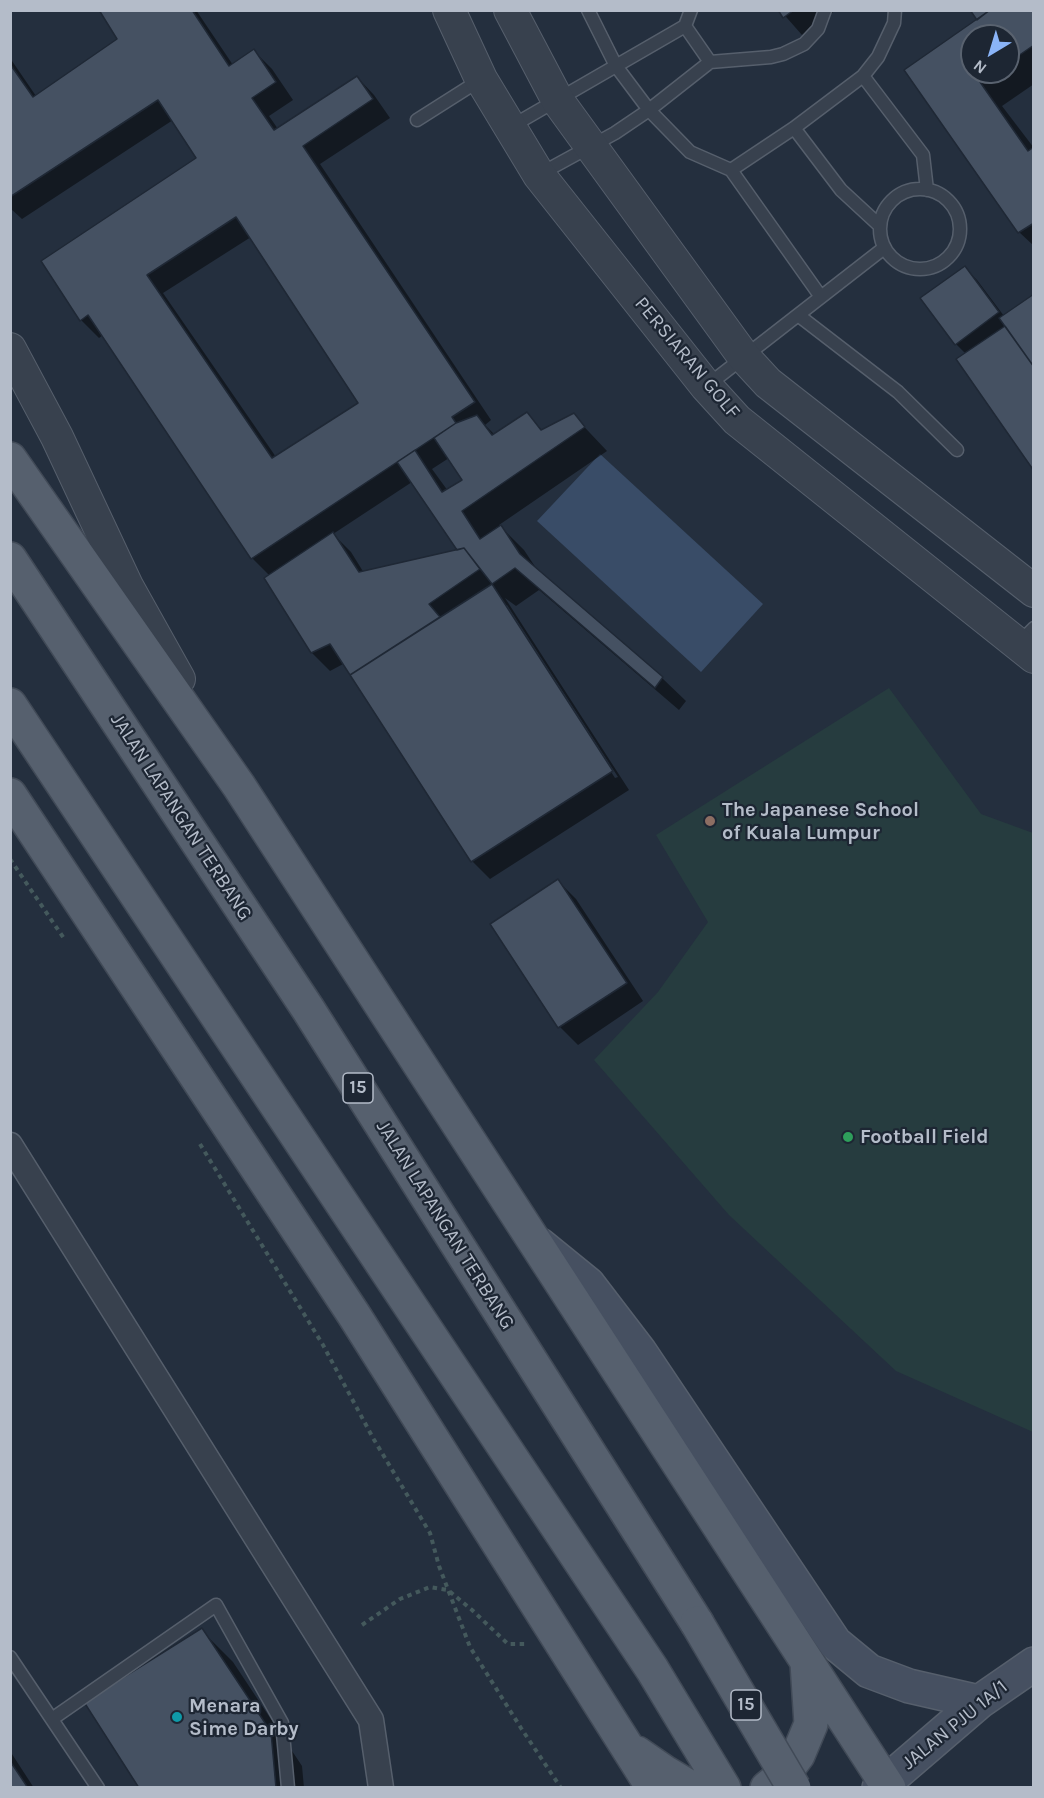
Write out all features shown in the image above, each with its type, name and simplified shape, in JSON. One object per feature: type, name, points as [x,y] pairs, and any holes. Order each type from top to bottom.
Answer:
[{"type":"main road","points":[[10,459],[239,786],[807,1661],[884,1786]]},
{"type":"main road","name":"JALAN LAPANGAN TERBANG","points":[[10,559],[308,1009],[697,1623],[794,1788]]},
{"type":"main road","points":[[10,705],[652,1669],[724,1788]]},
{"type":"main road","points":[[10,795],[354,1315],[653,1788]]},
{"type":"main road","points":[[534,1240],[588,1284],[640,1352],[835,1643],[869,1671],[909,1686],[979,1702]]},
{"type":"main road","points":[[767,1788],[783,1775],[798,1755],[811,1724],[807,1661]]},
{"type":"main road","name":"JALAN PJU 1A/1","points":[[884,1786],[979,1702],[1034,1664]]},
{"type":"main road","points":[[626,1745],[634,1788]]},
{"type":"main road","points":[[626,1745],[691,1788]]},
{"type":"street","name":"PERSIARAN GOLF","points":[[449,10],[481,79],[538,175],[706,386],[736,420],[1028,643]]},
{"type":"street","points":[[510,10],[558,101],[744,357],[768,383],[1034,591]]},
{"type":"street","points":[[10,349],[57,437],[127,586],[239,786]]},
{"type":"street","points":[[10,1145],[371,1720],[381,1788]]},
{"type":"lane","points":[[588,10],[616,66],[649,110],[690,152],[731,170],[821,297]]},
{"type":"lane","points":[[511,127],[685,26],[691,10]]},
{"type":"lane","points":[[731,170],[794,128],[863,75],[878,57],[894,23],[895,10]]},
{"type":"lane","points":[[538,175],[615,133],[649,110],[710,62],[763,58],[783,54],[804,44],[818,29],[825,11]]},
{"type":"lane","points":[[685,26],[710,62]]},
{"type":"lane","points":[[863,75],[923,155],[927,190]]},
{"type":"lane","points":[[417,120],[481,79]]},
{"type":"lane","points":[[794,128],[841,190],[880,226]]},
{"type":"lane","points":[[910,190],[927,190],[942,196],[954,207],[960,223],[959,240],[951,255],[938,265],[922,269],[906,266],[884,248],[880,226],[884,210],[895,197],[910,190]]},
{"type":"lane","points":[[706,386],[884,248]]},
{"type":"lane","points":[[798,315],[897,392],[957,450]]},
{"type":"lane","points":[[52,1719],[216,1605],[282,1723],[288,1788]]},
{"type":"lane","points":[[10,1657],[98,1788]]},
{"type":"path","points":[[10,860],[69,946]]},
{"type":"path","points":[[197,1140],[323,1345],[373,1438],[430,1533],[448,1590],[470,1647],[561,1788]]},
{"type":"path","points":[[362,1625],[399,1599],[430,1587],[448,1590],[508,1644],[562,1644]]},
{"type":"green space","name":"Football Field","points":[[889,688],[981,814],[1033,833],[1033,1432],[896,1371],[729,1215],[594,1060],[658,992],[708,922],[656,835]]},
{"type":"water","points":[[600,454],[763,604],[701,672],[537,521]]},
{"type":"building","points":[[99,10],[192,10],[229,66],[254,49],[276,82],[252,98],[274,130],[357,76],[373,99],[303,146],[475,402],[452,417],[456,423],[251,559],[88,315],[80,321],[41,261],[196,158],[158,100],[10,197],[10,64],[33,97],[117,39]],"holes":[[[236,217],[358,403],[272,458],[147,275]]]},
{"type":"building","points":[[778,10],[794,10],[783,18]]},
{"type":"building","points":[[970,10],[990,10],[977,20]]},
{"type":"building","points":[[990,10],[1034,10],[1034,45],[1020,55],[1020,24],[970,24]]},
{"type":"building","points":[[960,31],[960,84],[981,84],[1028,151],[1034,147],[1034,223],[1018,233],[904,70]]},
{"type":"building","points":[[965,266],[999,312],[955,345],[920,298]]},
{"type":"building","points":[[1034,294],[1034,367],[999,318]]},
{"type":"building","points":[[1005,326],[1034,367],[1034,471],[956,359]]},
{"type":"building","points":[[527,412],[541,430],[574,413],[585,427],[462,511],[480,539],[501,525],[520,554],[663,677],[655,688],[515,568],[492,584],[464,548],[457,550],[397,462],[415,450],[442,492],[462,480],[434,438],[456,423],[477,415],[492,435]]},
{"type":"building","points":[[333,532],[359,572],[464,548],[480,569],[429,604],[440,617],[350,675],[330,644],[311,653],[264,578]]},
{"type":"building","points":[[492,584],[613,771],[471,862],[350,675]]},
{"type":"building","points":[[558,879],[627,983],[558,1028],[490,924]]},
{"type":"building","name":"Menara Sime Darby","points":[[202,1628],[271,1732],[276,1788],[139,1788],[84,1702]]},
{"type":"building","points":[[10,1761],[28,1788],[10,1788]]},
{"type":"place","name":"The Japanese School of Kuala Lumpur","points":[[710,821]]},
{"type":"place","name":"Football Field","points":[[848,1137]]},
{"type":"place","name":"Menara Sime Darby","points":[[177,1717]]}]
